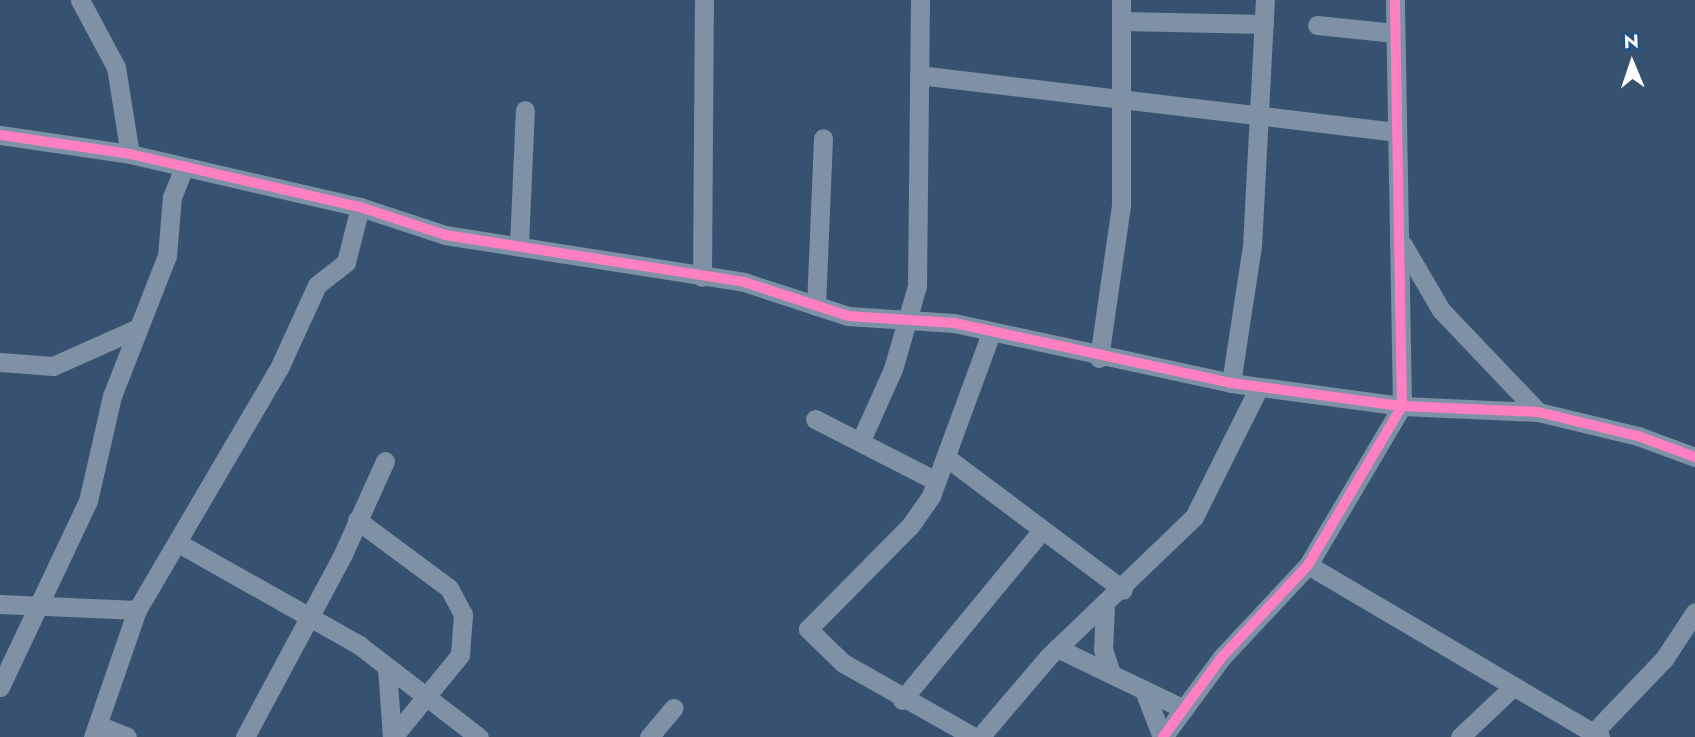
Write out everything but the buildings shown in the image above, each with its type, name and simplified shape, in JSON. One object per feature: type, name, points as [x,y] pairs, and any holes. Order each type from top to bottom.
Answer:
[{"type":"street","points":[[80,0],[116,67],[130,154]]},
{"type":"street","points":[[702,277],[704,0]]},
{"type":"street","points":[[862,438],[907,320],[917,286],[920,0]]},
{"type":"street","points":[[1099,358],[1121,205],[1121,0]]},
{"type":"street","points":[[1231,383],[1252,246],[1265,0]]},
{"type":"street","points":[[1163,737],[1251,623],[1308,565],[1402,406],[1395,0]]},
{"type":"street","points":[[1122,21],[1264,24]]},
{"type":"street","points":[[1317,25],[1395,33]]},
{"type":"street","points":[[919,75],[1122,97],[1396,132]]},
{"type":"street","points":[[519,245],[526,110]]},
{"type":"street","points":[[0,135],[130,154],[360,207],[445,235],[744,282],[816,306],[879,321],[907,320],[991,333],[1099,358],[1259,387],[1402,406],[1538,412],[1638,436],[1695,457]]},
{"type":"street","points":[[816,306],[823,138]]},
{"type":"street","points":[[0,687],[88,501],[104,422],[136,329],[167,256],[172,197],[184,168]]},
{"type":"street","points":[[127,737],[96,731],[137,610],[180,544],[280,366],[317,285],[346,262],[360,207]]},
{"type":"street","points":[[1399,237],[1441,310],[1538,412]]},
{"type":"street","points":[[0,362],[53,366],[136,329]]},
{"type":"street","points":[[974,737],[902,700],[843,663],[808,629],[910,526],[936,481],[991,333]]},
{"type":"street","points":[[979,737],[1057,648],[1123,590],[1194,517],[1259,387]]},
{"type":"street","points":[[815,419],[862,438],[936,481]]},
{"type":"street","points":[[946,457],[1123,590]]},
{"type":"street","points":[[245,737],[385,461]]},
{"type":"street","points":[[357,520],[449,589],[463,614],[460,655],[428,697],[392,737]]},
{"type":"street","points":[[902,700],[1042,530]]},
{"type":"street","points":[[180,544],[309,615],[428,697],[479,737]]},
{"type":"street","points":[[1308,565],[1597,735],[1664,659],[1695,612]]},
{"type":"street","points":[[0,604],[137,610]]},
{"type":"street","points":[[1105,607],[1102,642],[1110,670]]},
{"type":"street","points":[[1057,648],[1110,670],[1145,693],[1184,709]]},
{"type":"street","points":[[387,668],[392,737]]},
{"type":"street","points":[[1460,737],[1514,687]]},
{"type":"street","points":[[1145,693],[1163,737]]},
{"type":"street","points":[[649,737],[673,708]]},
{"type":"cycle path","points":[[1163,737],[1222,657],[1308,565],[1402,406],[1395,0]]},
{"type":"cycle path","points":[[0,135],[130,154],[360,207],[445,235],[744,282],[848,316],[954,323],[1231,383],[1402,406],[1538,412],[1638,436],[1695,457]]}]
